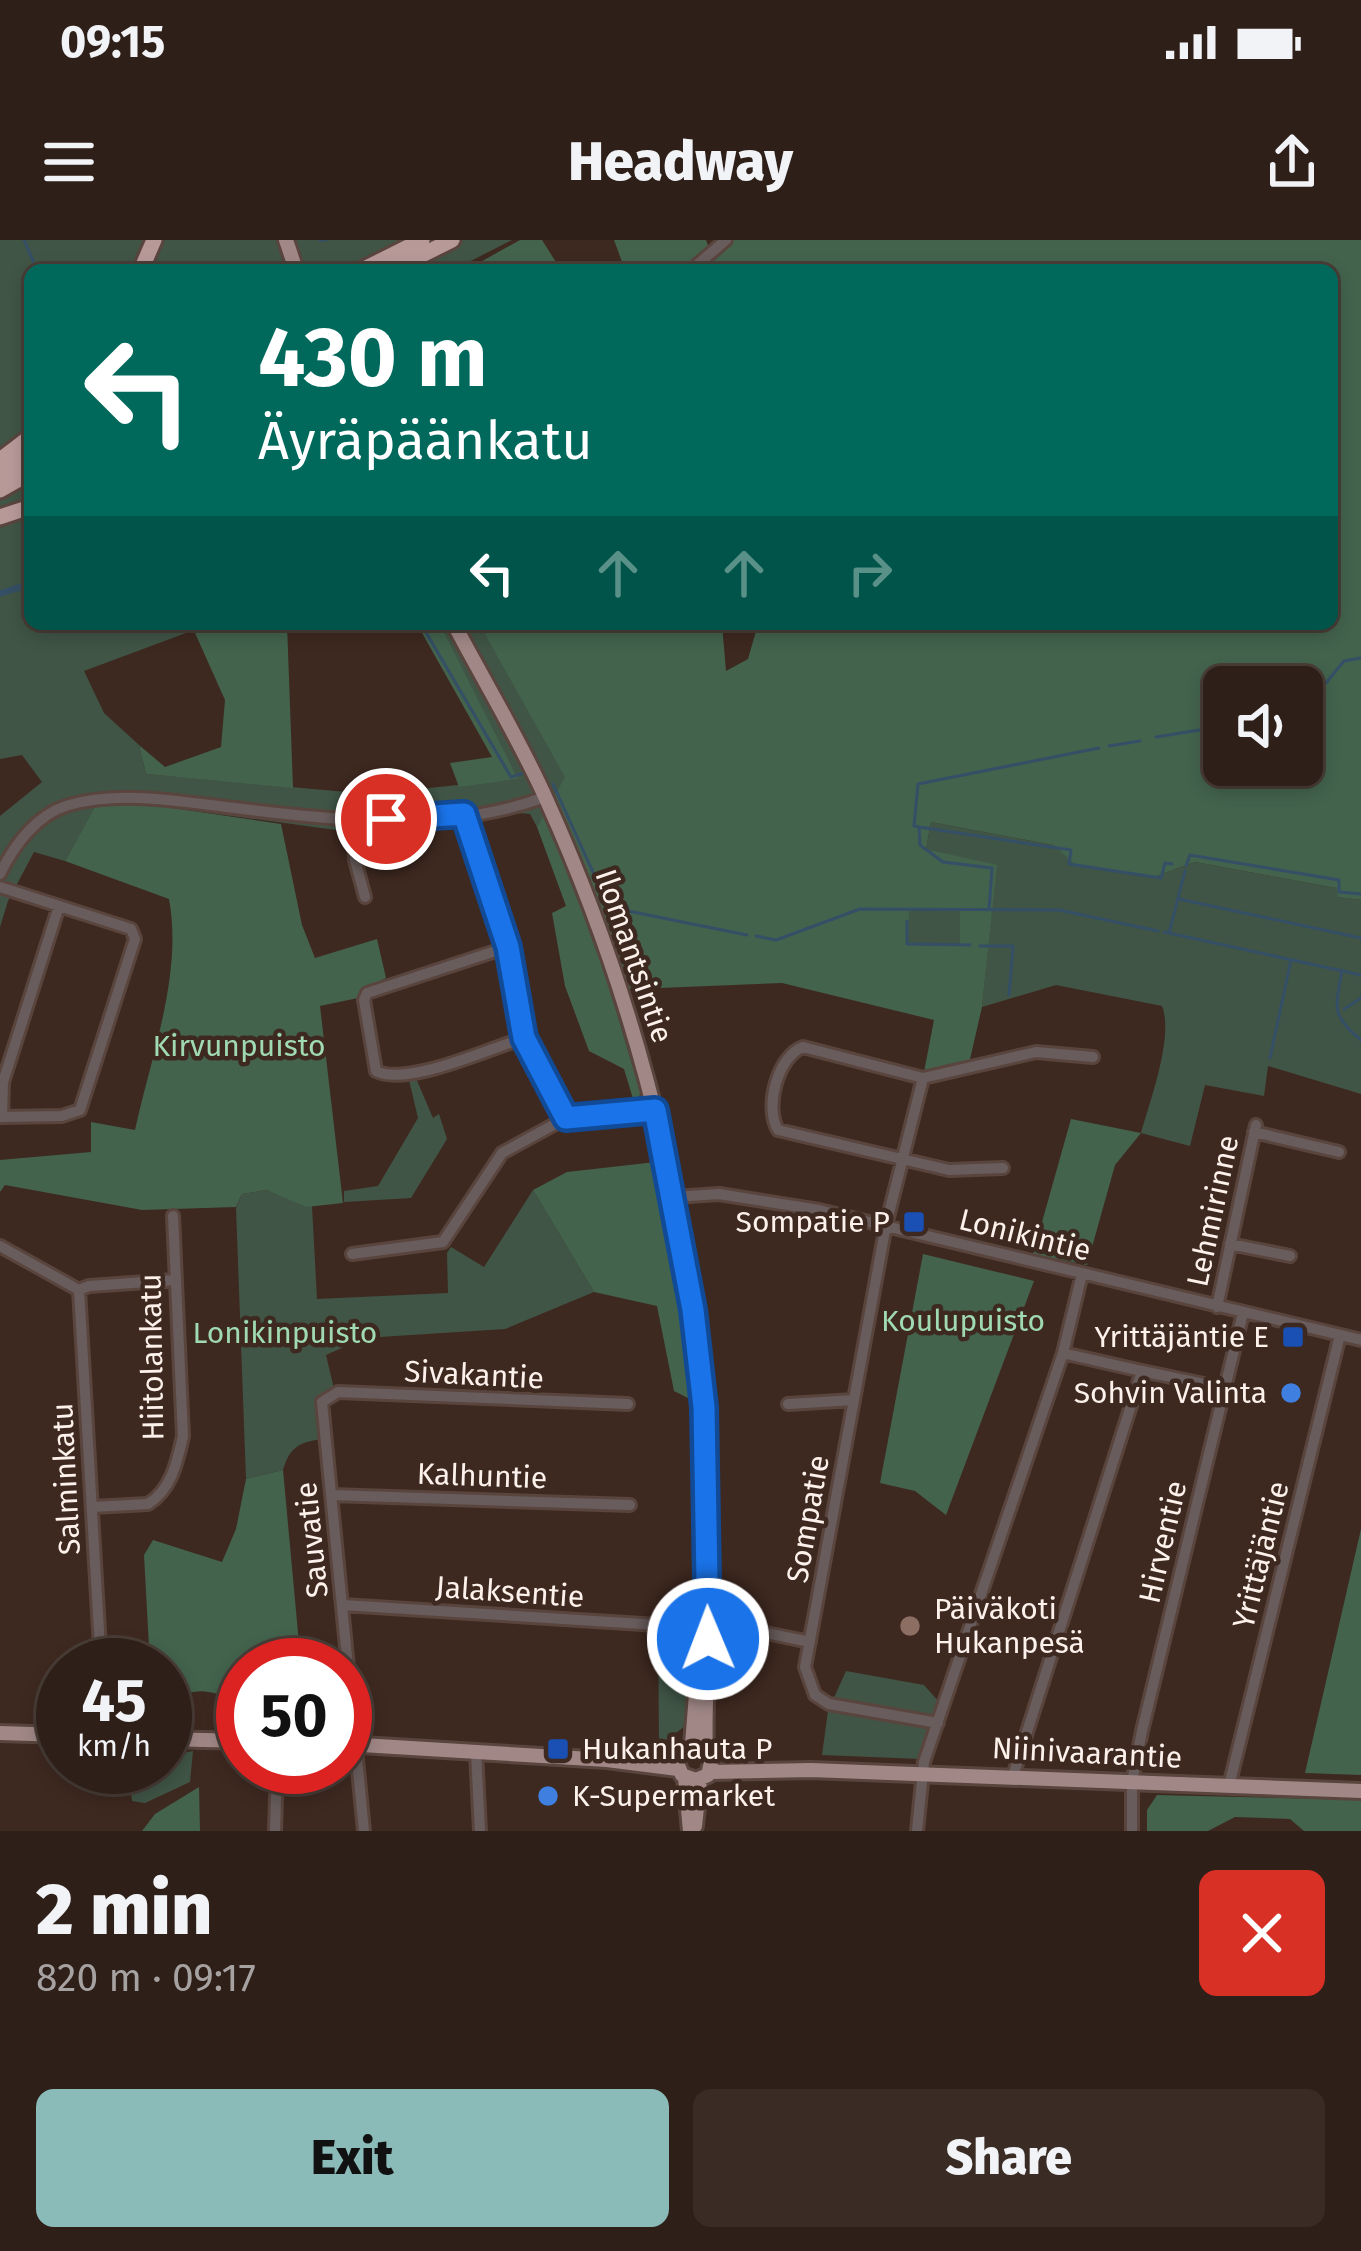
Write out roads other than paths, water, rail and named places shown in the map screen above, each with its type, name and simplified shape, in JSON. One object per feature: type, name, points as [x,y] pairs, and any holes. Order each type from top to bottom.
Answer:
[{"type":"highway","points":[[374,264],[422,240]]},
{"type":"highway","points":[[404,264],[452,240]]},
{"type":"highway","points":[[0,460],[24,442]]},
{"type":"main road","name":"Ilomantsintie","points":[[457,630],[545,797],[602,938],[655,1110],[674,1197],[704,1407],[706,1616],[692,1831]]},
{"type":"main road","points":[[0,1733],[36,1735]]},
{"type":"main road","name":"Niinivaarantie","points":[[372,1745],[607,1760],[1361,1790]]},
{"type":"street","points":[[698,264],[726,240]]},
{"type":"street","points":[[0,874],[8,845],[64,806],[98,799],[154,800],[353,823],[464,814],[545,797]]},
{"type":"street","points":[[464,814],[508,947],[524,1038],[566,1118]]},
{"type":"street","points":[[353,823],[364,897]]},
{"type":"street","points":[[0,887],[131,929],[133,946],[80,1110],[62,1116],[1,1117],[3,1082],[59,906]]},
{"type":"street","points":[[508,947],[368,993],[364,1000],[376,1070],[383,1075],[426,1070],[524,1038]]},
{"type":"street","points":[[1003,1168],[949,1170],[784,1132],[774,1124],[772,1109],[784,1063],[796,1048],[811,1048],[922,1078],[1036,1052],[1093,1057]]},
{"type":"street","name":"Sompatie","points":[[922,1078],[886,1225],[807,1680],[815,1695],[829,1705],[938,1724]]},
{"type":"street","points":[[352,1254],[443,1242],[502,1153],[566,1118],[655,1110]]},
{"type":"street","name":"Lehmirinne","points":[[1216,1307],[1255,1128],[1339,1152]]},
{"type":"street","name":"Lonikintie","points":[[674,1197],[719,1194],[886,1225],[1361,1340]]},
{"type":"street","name":"Hiitolankatu","points":[[92,1507],[148,1504],[162,1493],[183,1436],[173,1216]]},
{"type":"street","points":[[1230,1244],[1290,1256]]},
{"type":"street","points":[[0,1246],[79,1290],[175,1280]]},
{"type":"street","points":[[917,1831],[922,1773],[1063,1353],[1082,1274]]},
{"type":"street","name":"Salminkatu","points":[[79,1290],[99,1638]]},
{"type":"street","name":"Hirventie","points":[[1132,1831],[1132,1782],[1243,1313]]},
{"type":"street","name":"Yrittäjäntie","points":[[1229,1786],[1340,1335]]},
{"type":"street","points":[[1063,1353],[1223,1388]]},
{"type":"street","points":[[1013,1776],[1142,1371]]},
{"type":"street","name":"Sivakantie","points":[[322,1402],[338,1392],[628,1404]]},
{"type":"street","points":[[788,1404],[854,1400]]},
{"type":"street","name":"Sauvatie","points":[[322,1402],[345,1638]]},
{"type":"street","name":"Kalhuntie","points":[[332,1496],[630,1505]]},
{"type":"street","name":"Jalaksentie","points":[[343,1605],[674,1626]]},
{"type":"street","points":[[754,1625],[761,1632],[810,1642]]},
{"type":"street","points":[[476,1752],[480,1831]]},
{"type":"street","points":[[275,1831],[276,1794]]},
{"type":"street","name":"Sauvatie","points":[[358,1794],[364,1831]]},
{"type":"waterway","points":[[24,240],[34,264]]},
{"type":"waterway","points":[[320,240],[326,240]]},
{"type":"waterway","points":[[0,592],[24,584]]},
{"type":"waterway","points":[[0,595],[24,588]]},
{"type":"waterway","points":[[425,630],[511,777],[524,773]]},
{"type":"waterway","points":[[1323,686],[1344,661],[1361,658]]},
{"type":"waterway","points":[[1156,737],[1203,729]]},
{"type":"waterway","points":[[1109,746],[1140,741]]},
{"type":"waterway","points":[[989,910],[992,868],[943,862],[920,845],[919,827],[914,826],[918,784],[1099,748]]},
{"type":"waterway","points":[[553,784],[607,903]]},
{"type":"waterway","points":[[919,827],[1071,850],[1069,864],[1161,878],[1165,863],[1172,864]]},
{"type":"waterway","points":[[1186,866],[1190,855],[1339,880],[1339,892],[1361,894]]},
{"type":"waterway","points":[[1169,933],[1185,871]]},
{"type":"waterway","points":[[617,899],[628,911],[747,935]]},
{"type":"waterway","points":[[1179,899],[1361,938]]},
{"type":"waterway","points":[[756,936],[776,940],[860,909],[1059,910],[1158,931]]},
{"type":"waterway","points":[[907,921],[907,944],[970,945]]},
{"type":"waterway","points":[[1164,932],[1361,975]]},
{"type":"waterway","points":[[980,946],[1013,946],[1009,995]]},
{"type":"waterway","points":[[1270,1058],[1291,960]]},
{"type":"waterway","points":[[1342,970],[1338,1010],[1344,1024],[1361,1040]]},
{"type":"waterway","points":[[1344,1009],[1361,998]]},
{"type":"place","name":"Sompatie P","points":[[914,1222]]},
{"type":"place","name":"Yrittäjäntie E","points":[[1293,1337]]},
{"type":"place","name":"Sohvin Valinta","points":[[1291,1393]]},
{"type":"place","name":"Päiväkoti Hukanpesä","points":[[910,1626]]},
{"type":"place","name":"Hukanhauta P","points":[[558,1749]]},
{"type":"place","name":"K-Supermarket","points":[[548,1796]]},
{"type":"park label","name":"Kirvunpuisto","points":[[239,1046]]},
{"type":"park label","name":"Koulupuisto","points":[[963,1321]]},
{"type":"park label","name":"Lonikinpuisto","points":[[285,1333]]}]
